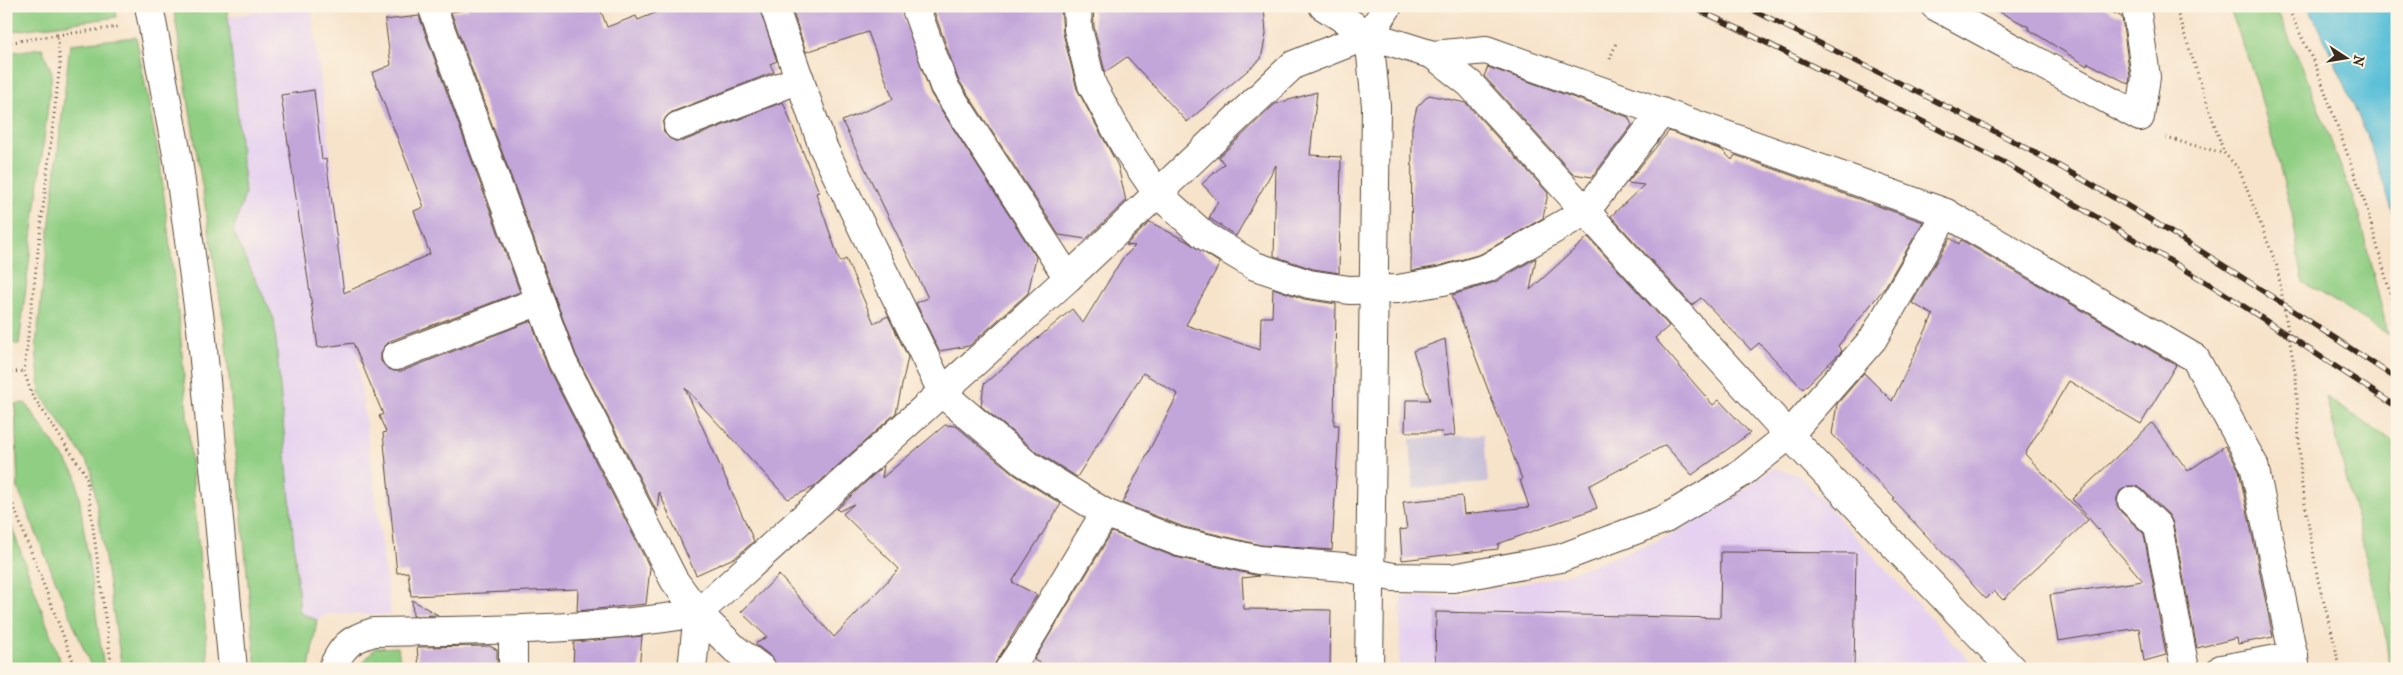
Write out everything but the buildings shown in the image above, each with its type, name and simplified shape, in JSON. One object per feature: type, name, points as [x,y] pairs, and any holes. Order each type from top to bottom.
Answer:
[{"type":"street","points":[[149,6],[178,160],[201,328],[233,669]]},
{"type":"street","points":[[432,6],[562,361],[674,580],[698,613],[735,649],[762,669]]},
{"type":"street","points":[[774,6],[823,147],[943,394],[1025,463],[1105,513],[1178,542],[1259,560],[1370,572],[1394,577],[1452,578],[1561,558],[1665,519],[1742,473],[1789,435],[1873,339],[1946,213]]},
{"type":"street","points":[[915,6],[944,86],[1068,278]]},
{"type":"street","points":[[1077,6],[1078,30],[1092,85],[1125,146],[1157,193],[1205,236],[1255,266],[1309,284],[1349,290],[1398,289],[1443,282],[1487,268],[1586,212],[1662,112]]},
{"type":"street","points":[[1323,6],[1370,35],[1433,55],[1470,84],[1789,435],[2012,669]]},
{"type":"street","points":[[1368,669],[1376,106],[1370,35],[1388,6]]},
{"type":"street","points":[[1935,6],[2140,117],[2146,77],[2136,6]]},
{"type":"street","points":[[332,669],[339,653],[348,643],[359,636],[374,632],[513,630],[646,622],[698,613],[943,394],[1293,65],[1370,35]]},
{"type":"street","points":[[1433,55],[1486,50],[1946,213],[2195,358],[2254,465],[2295,662],[2221,669]]},
{"type":"street","points":[[678,126],[800,79]]},
{"type":"street","points":[[396,356],[540,301]]},
{"type":"street","points":[[2132,501],[2158,526],[2185,669]]},
{"type":"street","points":[[1009,669],[1105,513]]},
{"type":"street","points":[[692,669],[698,613]]},
{"type":"street","points":[[513,630],[513,669]]},
{"type":"path","points":[[2175,6],[2224,153],[2239,169],[2277,266],[2296,378],[2301,480],[2318,580],[2335,645],[2339,669]]},
{"type":"path","points":[[2287,6],[2317,69],[2364,200],[2397,318]]},
{"type":"path","points":[[6,43],[121,27]]},
{"type":"path","points":[[58,35],[60,64],[24,371],[32,396],[86,475],[112,669]]},
{"type":"path","points":[[2140,117],[2158,136],[2224,153]]},
{"type":"path","points":[[6,373],[24,371]]},
{"type":"path","points":[[6,476],[7,489],[76,669]]},
{"type":"shaded area","points":[[294,6],[311,6],[391,615],[327,614],[317,620],[300,613],[274,319],[233,232],[245,194],[228,17]]},
{"type":"shaded area","points":[[1484,434],[1488,483],[1413,488],[1410,439]]},
{"type":"shaded area","points":[[1773,468],[1799,475],[1977,669],[1399,669],[1401,597],[1453,596],[1562,576],[1670,536],[1747,488]]},
{"type":"green space","points":[[6,6],[115,6],[117,17],[6,32]]},
{"type":"green space","points":[[227,6],[245,194],[233,232],[274,319],[300,613],[317,620],[309,669],[256,669],[224,324],[174,11],[195,12]]},
{"type":"green space","points":[[2229,6],[2275,6],[2305,73],[2358,212],[2388,334],[2303,282],[2292,213],[2257,84]]},
{"type":"green space","points":[[136,37],[160,163],[180,330],[209,669],[122,669],[91,468],[40,393],[36,346],[70,44]]},
{"type":"green space","points":[[42,48],[52,73],[19,345],[7,341],[6,335],[6,53]]},
{"type":"green space","points":[[2326,397],[2394,442],[2393,591],[2397,625],[2397,669],[2390,669],[2384,629]]},
{"type":"green space","points":[[25,403],[76,475],[104,669],[92,669],[18,489],[15,404]]},
{"type":"green space","points":[[6,511],[63,669],[6,669]]},
{"type":"green space","points":[[398,647],[401,669],[358,669],[375,648]]},
{"type":"water","points":[[2308,6],[2397,6],[2397,227],[2369,142],[2334,60]]},
{"type":"railway","points":[[1690,6],[2005,163],[2216,288],[2397,407]]},
{"type":"railway","points":[[1745,6],[1948,107],[2113,197],[2256,286],[2397,379]]}]
